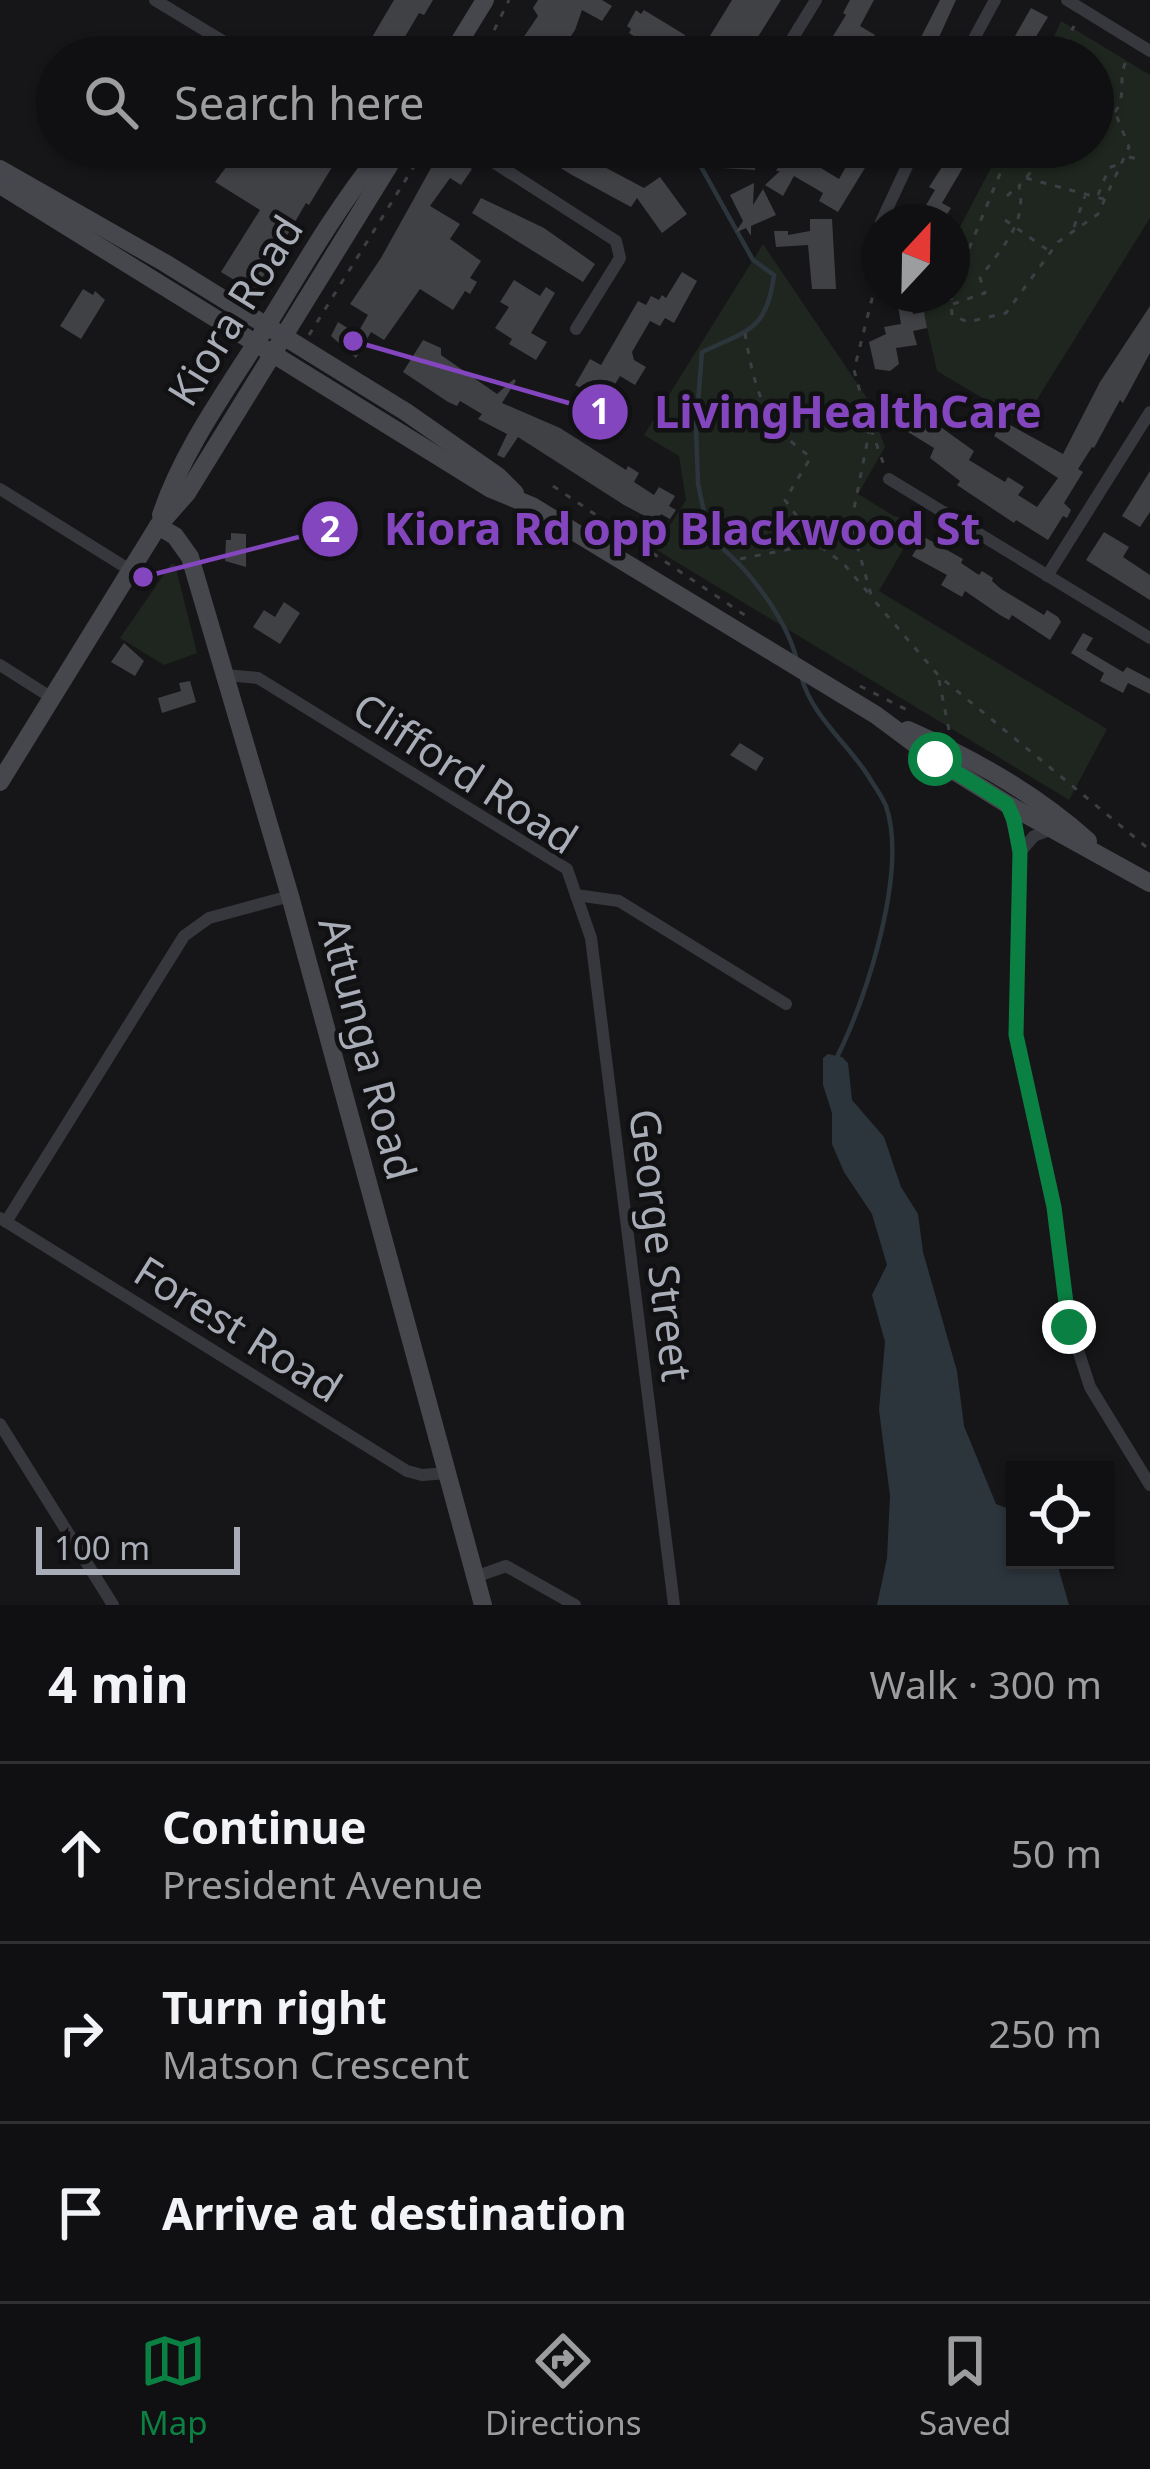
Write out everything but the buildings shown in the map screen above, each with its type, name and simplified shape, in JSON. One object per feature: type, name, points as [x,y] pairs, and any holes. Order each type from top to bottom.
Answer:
[{"type":"main road","points":[[462,36],[485,0]]},
{"type":"main road","name":"Kiora Road","points":[[158,526],[182,464],[256,344],[276,331],[387,168]]},
{"type":"main road","points":[[0,169],[423,423],[523,500],[876,715],[1007,804],[1150,883]]},
{"type":"main road","points":[[0,184],[491,489],[523,500]]},
{"type":"main road","name":"Kiora Road","points":[[0,782],[158,526],[187,494],[273,355],[276,331]]},
{"type":"main road","name":"Attunga Road","points":[[158,526],[180,541],[190,557],[290,896],[482,1605]]},
{"type":"main road","points":[[876,715],[948,747],[1027,794],[1060,815],[1106,856]]},
{"type":"street","points":[[155,0],[214,36]]},
{"type":"street","points":[[794,36],[816,0]]},
{"type":"street","points":[[975,36],[995,0]]},
{"type":"street","points":[[1067,0],[1150,51]]},
{"type":"street","points":[[503,168],[616,241],[620,258],[576,329]]},
{"type":"street","points":[[890,204],[906,168]]},
{"type":"street","points":[[1047,576],[1150,412]]},
{"type":"street","points":[[889,479],[1150,638]]},
{"type":"street","points":[[0,489],[130,570]]},
{"type":"street","points":[[0,665],[52,698]]},
{"type":"street","name":"Clifford Road","points":[[225,675],[258,678],[567,869],[576,895],[619,901],[786,1004]]},
{"type":"street","points":[[1007,804],[1020,852],[1016,1035],[1054,1207],[1067,1316],[1090,1387],[1150,1484]]},
{"type":"street","points":[[1020,852],[1034,836],[1050,830]]},
{"type":"street","name":"George Street","points":[[576,895],[591,938],[674,1605]]},
{"type":"street","points":[[3,1220],[184,936],[209,917],[290,896]]},
{"type":"street","name":"Forest Road","points":[[3,1220],[407,1471],[449,1473]]},
{"type":"street","points":[[0,1424],[112,1605]]},
{"type":"street","points":[[475,1577],[506,1565],[575,1605]]},
{"type":"path","points":[[491,36],[509,0]]},
{"type":"path","points":[[1069,36],[1074,26]]},
{"type":"path","points":[[1074,229],[1090,223],[1107,200],[1129,147],[1114,112],[1121,104],[1121,69],[1128,58]]},
{"type":"path","points":[[1114,166],[1131,155],[1143,160]]},
{"type":"path","points":[[308,336],[413,168]]},
{"type":"path","points":[[970,248],[1002,168]]},
{"type":"path","points":[[1007,196],[1032,168]]},
{"type":"path","points":[[1098,195],[1109,168]]},
{"type":"path","points":[[1024,177],[1031,183],[1043,181],[1107,200]]},
{"type":"path","points":[[970,297],[985,292],[980,278],[1016,228],[1022,202],[1018,186]]},
{"type":"path","points":[[952,312],[968,322],[1006,313],[1074,229],[1085,195]]},
{"type":"path","points":[[1005,220],[1052,253]]},
{"type":"path","points":[[868,312],[854,370],[889,479]]},
{"type":"path","points":[[745,333],[754,386],[784,439],[811,457],[785,500],[817,544],[843,562],[939,676],[1150,850]]},
{"type":"path","points":[[870,428],[851,524],[872,598]]},
{"type":"path","points":[[554,485],[751,620]]},
{"type":"path","points":[[740,559],[817,544]]},
{"type":"path","points":[[939,676],[951,737]]},
{"type":"shaded area","points":[[1061,21],[1086,36],[1054,36]]},
{"type":"shaded area","points":[[1114,53],[1150,75],[1150,218],[1023,422],[937,371],[924,312],[970,312],[970,208],[991,168],[1114,168]]},
{"type":"shaded area","points":[[763,244],[867,398],[885,447],[858,494],[894,516],[919,522],[879,591],[1107,729],[1069,800],[655,549],[686,500],[679,456],[644,435]]},
{"type":"shaded area","points":[[175,564],[197,653],[164,665],[120,638]]},
{"type":"shaded area","points":[[828,1054],[848,1063],[852,1100],[884,1137],[901,1187],[918,1214],[923,1252],[957,1371],[964,1426],[996,1504],[1006,1508],[1006,1569],[1059,1569],[1069,1605],[877,1605],[887,1558],[890,1496],[879,1410],[885,1342],[872,1295],[887,1265],[872,1214],[832,1144],[823,1058]]},
{"type":"waterway","points":[[702,168],[753,260],[774,275],[761,318],[702,352],[696,427],[698,484],[710,539],[762,592],[797,660]]},
{"type":"waterway","points":[[801,676],[821,716],[882,798],[891,833],[892,864],[881,933],[861,1001],[838,1055]]},
{"type":"place","name":"LivingHealthCare","points":[[353,341]]},
{"type":"place","name":"Kiora Rd opp Blackwood St","points":[[143,577]]},
{"type":"route","points":[[935,759],[1007,804],[1014,820],[1020,852],[1016,1035],[1054,1207],[1069,1327]]}]
